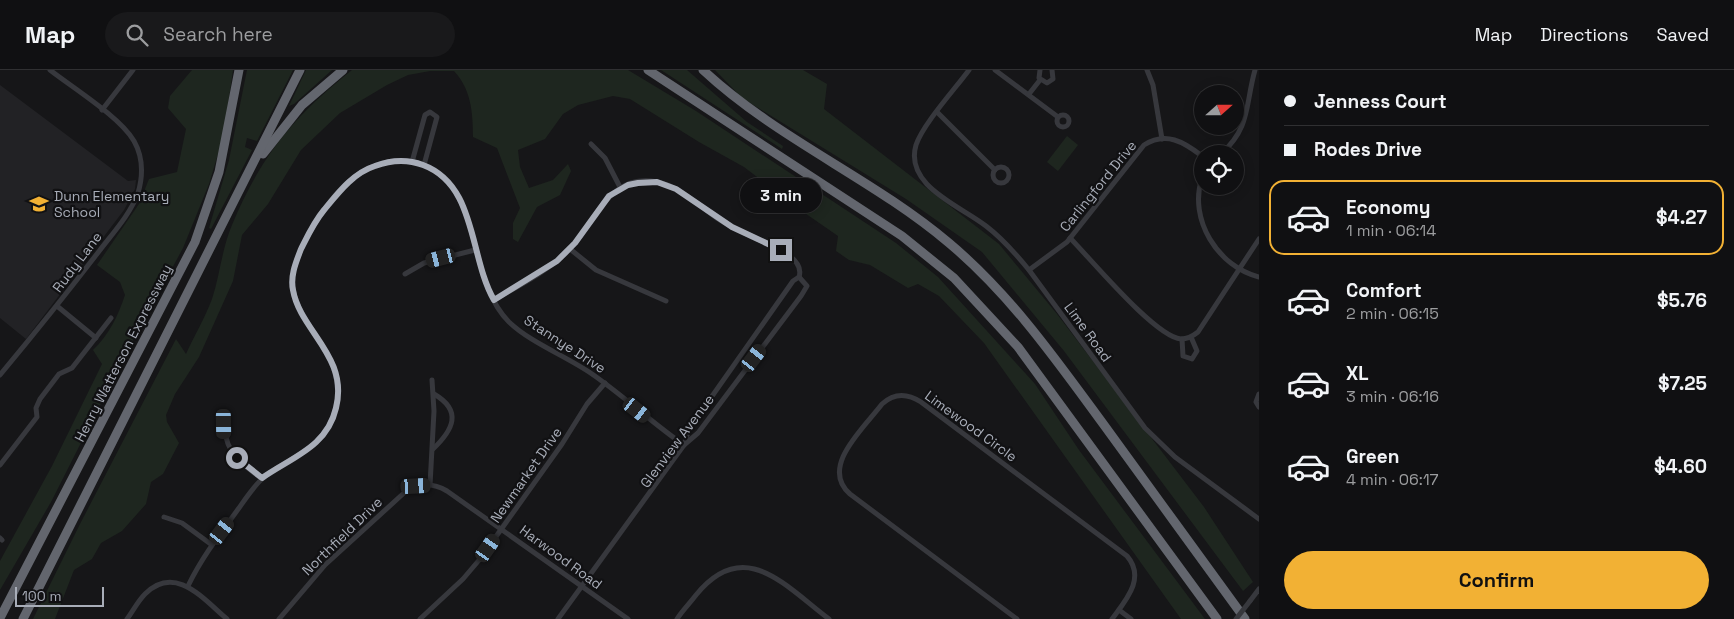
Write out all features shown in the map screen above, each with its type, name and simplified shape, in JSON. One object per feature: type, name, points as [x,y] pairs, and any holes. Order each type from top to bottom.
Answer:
[{"type":"highway","points":[[236,88],[239,70]]},
{"type":"highway","points":[[236,88],[243,70]]},
{"type":"highway","points":[[23,619],[300,70]]},
{"type":"highway","points":[[246,179],[283,126],[308,99],[343,70]]},
{"type":"highway","points":[[639,70],[682,93]]},
{"type":"highway","points":[[648,70],[902,236],[941,267],[975,298],[1035,370],[1217,619]]},
{"type":"highway","points":[[703,70],[767,122],[916,218],[950,244],[993,284],[1052,354],[1245,619]]},
{"type":"highway","name":"Henry Watterson Expressway","points":[[0,618],[20,575],[52,519],[195,242],[219,172],[236,88]]},
{"type":"highway","points":[[0,606],[20,575]]},
{"type":"street","name":"Rudy Lane","points":[[0,376],[57,306],[134,201],[140,182],[140,158],[127,131],[50,70]]},
{"type":"street","points":[[102,110],[133,70]]},
{"type":"street","points":[[969,70],[937,112],[995,170]]},
{"type":"street","points":[[996,70],[1058,117]]},
{"type":"street","points":[[1040,70],[1038,76],[1044,83],[1051,81],[1054,74],[1052,70]]},
{"type":"street","points":[[1147,70],[1153,85],[1162,138],[1183,142],[1194,150]]},
{"type":"street","points":[[1231,145],[1244,126],[1255,70]]},
{"type":"street","points":[[1029,94],[1040,80]]},
{"type":"street","points":[[412,162],[425,115],[430,112],[437,117],[424,165]]},
{"type":"street","name":"Lime Road","points":[[937,112],[922,132],[915,149],[916,166],[928,185],[986,226],[1029,270],[1145,428],[1175,457],[1259,519]]},
{"type":"street","name":"Carlingford Drive","points":[[1029,270],[1070,238],[1135,154],[1149,142],[1162,138]]},
{"type":"street","points":[[591,144],[606,158],[621,189]]},
{"type":"street","name":"Stannye Drive","points":[[188,586],[212,545],[262,478],[307,452],[320,440],[331,423],[337,405],[338,388],[331,361],[297,304],[293,290],[294,269],[310,230],[321,214],[357,175],[381,164],[398,160],[412,162],[424,165],[440,174],[455,189],[464,207],[484,281],[509,322],[605,383],[684,446]]},
{"type":"street","points":[[494,300],[549,267],[570,249],[602,203],[621,189],[638,183],[652,182],[676,189],[726,224],[792,258],[800,268],[799,277],[792,281],[689,429],[684,446]]},
{"type":"street","points":[[1199,195],[1199,206],[1206,232],[1218,251],[1240,268],[1259,277]]},
{"type":"street","points":[[1070,238],[1130,304],[1169,334],[1186,338],[1198,332],[1259,239]]},
{"type":"street","points":[[570,249],[596,270],[666,301]]},
{"type":"street","points":[[405,274],[424,262],[475,250]]},
{"type":"street","name":"Glenview Avenue","points":[[558,619],[684,446],[700,431],[806,289],[805,282],[799,277]]},
{"type":"street","points":[[57,306],[96,338]]},
{"type":"street","points":[[0,465],[37,417],[36,408],[40,399],[59,374],[72,368],[111,318]]},
{"type":"street","points":[[430,485],[434,394],[432,380]]},
{"type":"street","name":"Newmarket Drive","points":[[420,619],[463,579],[562,444],[587,404],[605,383]]},
{"type":"street","points":[[432,449],[449,431],[453,420],[448,407],[441,398],[434,394]]},
{"type":"street","points":[[1259,394],[1256,399],[1259,407]]},
{"type":"street","name":"Limewood Circle","points":[[1017,619],[850,494],[841,484],[838,472],[840,460],[882,404],[890,398],[905,395],[921,402],[1127,556],[1134,565],[1135,582],[1112,619]]},
{"type":"street","points":[[224,414],[224,434],[228,447],[237,458],[262,478]]},
{"type":"street","name":"Harwood Road","points":[[430,485],[447,490],[628,619]]},
{"type":"street","name":"Northfield Drive","points":[[279,619],[325,565],[405,492],[416,486],[430,485]]},
{"type":"street","points":[[164,518],[182,523],[212,545]]},
{"type":"street","points":[[676,618],[713,576],[727,569],[743,567],[764,572],[829,619]]},
{"type":"street","points":[[127,619],[143,595],[152,588],[172,583],[188,586],[227,619]]},
{"type":"street","points":[[1236,619],[1259,589]]},
{"type":"street","points":[[1119,610],[1131,619]]},
{"type":"shaded area","points":[[192,70],[233,70],[224,134],[209,184],[183,248],[131,344],[51,502],[0,590],[0,561],[52,466],[102,364],[93,350],[112,325],[125,295],[120,282],[97,265],[139,204],[149,179],[177,172],[186,129],[168,108],[170,96]]},
{"type":"shaded area","points":[[247,70],[293,70],[257,141],[247,138],[245,147],[252,150],[211,229],[209,228],[229,160]]},
{"type":"shaded area","points":[[306,70],[332,70],[294,104],[289,106]]},
{"type":"shaded area","points":[[352,70],[628,70],[696,111],[896,243],[938,277],[1035,384],[1079,450],[1205,619],[1181,619],[984,343],[939,296],[918,284],[908,288],[870,265],[849,260],[836,251],[838,236],[744,167],[699,142],[630,99],[613,96],[578,105],[563,114],[545,139],[518,150],[520,167],[529,188],[553,180],[568,164],[571,171],[560,195],[537,207],[518,242],[513,239],[513,223],[520,208],[497,148],[473,137],[470,101],[464,85],[454,71],[430,71],[408,75],[387,85],[340,113],[301,150],[268,204],[242,235],[233,281],[199,357],[175,394],[166,415],[167,422],[179,443],[163,474],[151,482],[146,504],[122,531],[101,543],[92,559],[74,570],[55,619],[33,619],[176,339],[186,354],[212,299],[229,234],[254,179],[267,158],[296,121],[331,87]]},
{"type":"shaded area","points":[[661,70],[687,70],[747,122],[783,146],[782,149]]},
{"type":"shaded area","points":[[715,70],[803,70],[827,84],[824,109],[999,244],[1057,314],[1204,507],[1253,582],[1243,591],[1064,351],[982,252],[906,199],[742,98]]},
{"type":"shaded area","points":[[0,85],[128,181],[136,180],[135,189],[124,210],[26,339],[0,318]]},
{"type":"shaded area","points":[[1067,136],[1078,145],[1058,171],[1047,162]]},
{"type":"place","name":"Dunn Elementary School","points":[[39,204]]},
{"type":"route","points":[[237,458],[262,478],[307,452],[320,440],[331,423],[337,405],[337,382],[331,361],[320,339],[297,304],[293,290],[293,275],[299,254],[317,219],[348,183],[372,166],[398,160],[418,163],[429,167],[446,179],[455,189],[464,207],[482,275],[494,300],[557,261],[575,243],[598,208],[609,196],[628,185],[638,183],[657,182],[668,185],[732,227],[781,250]]}]
